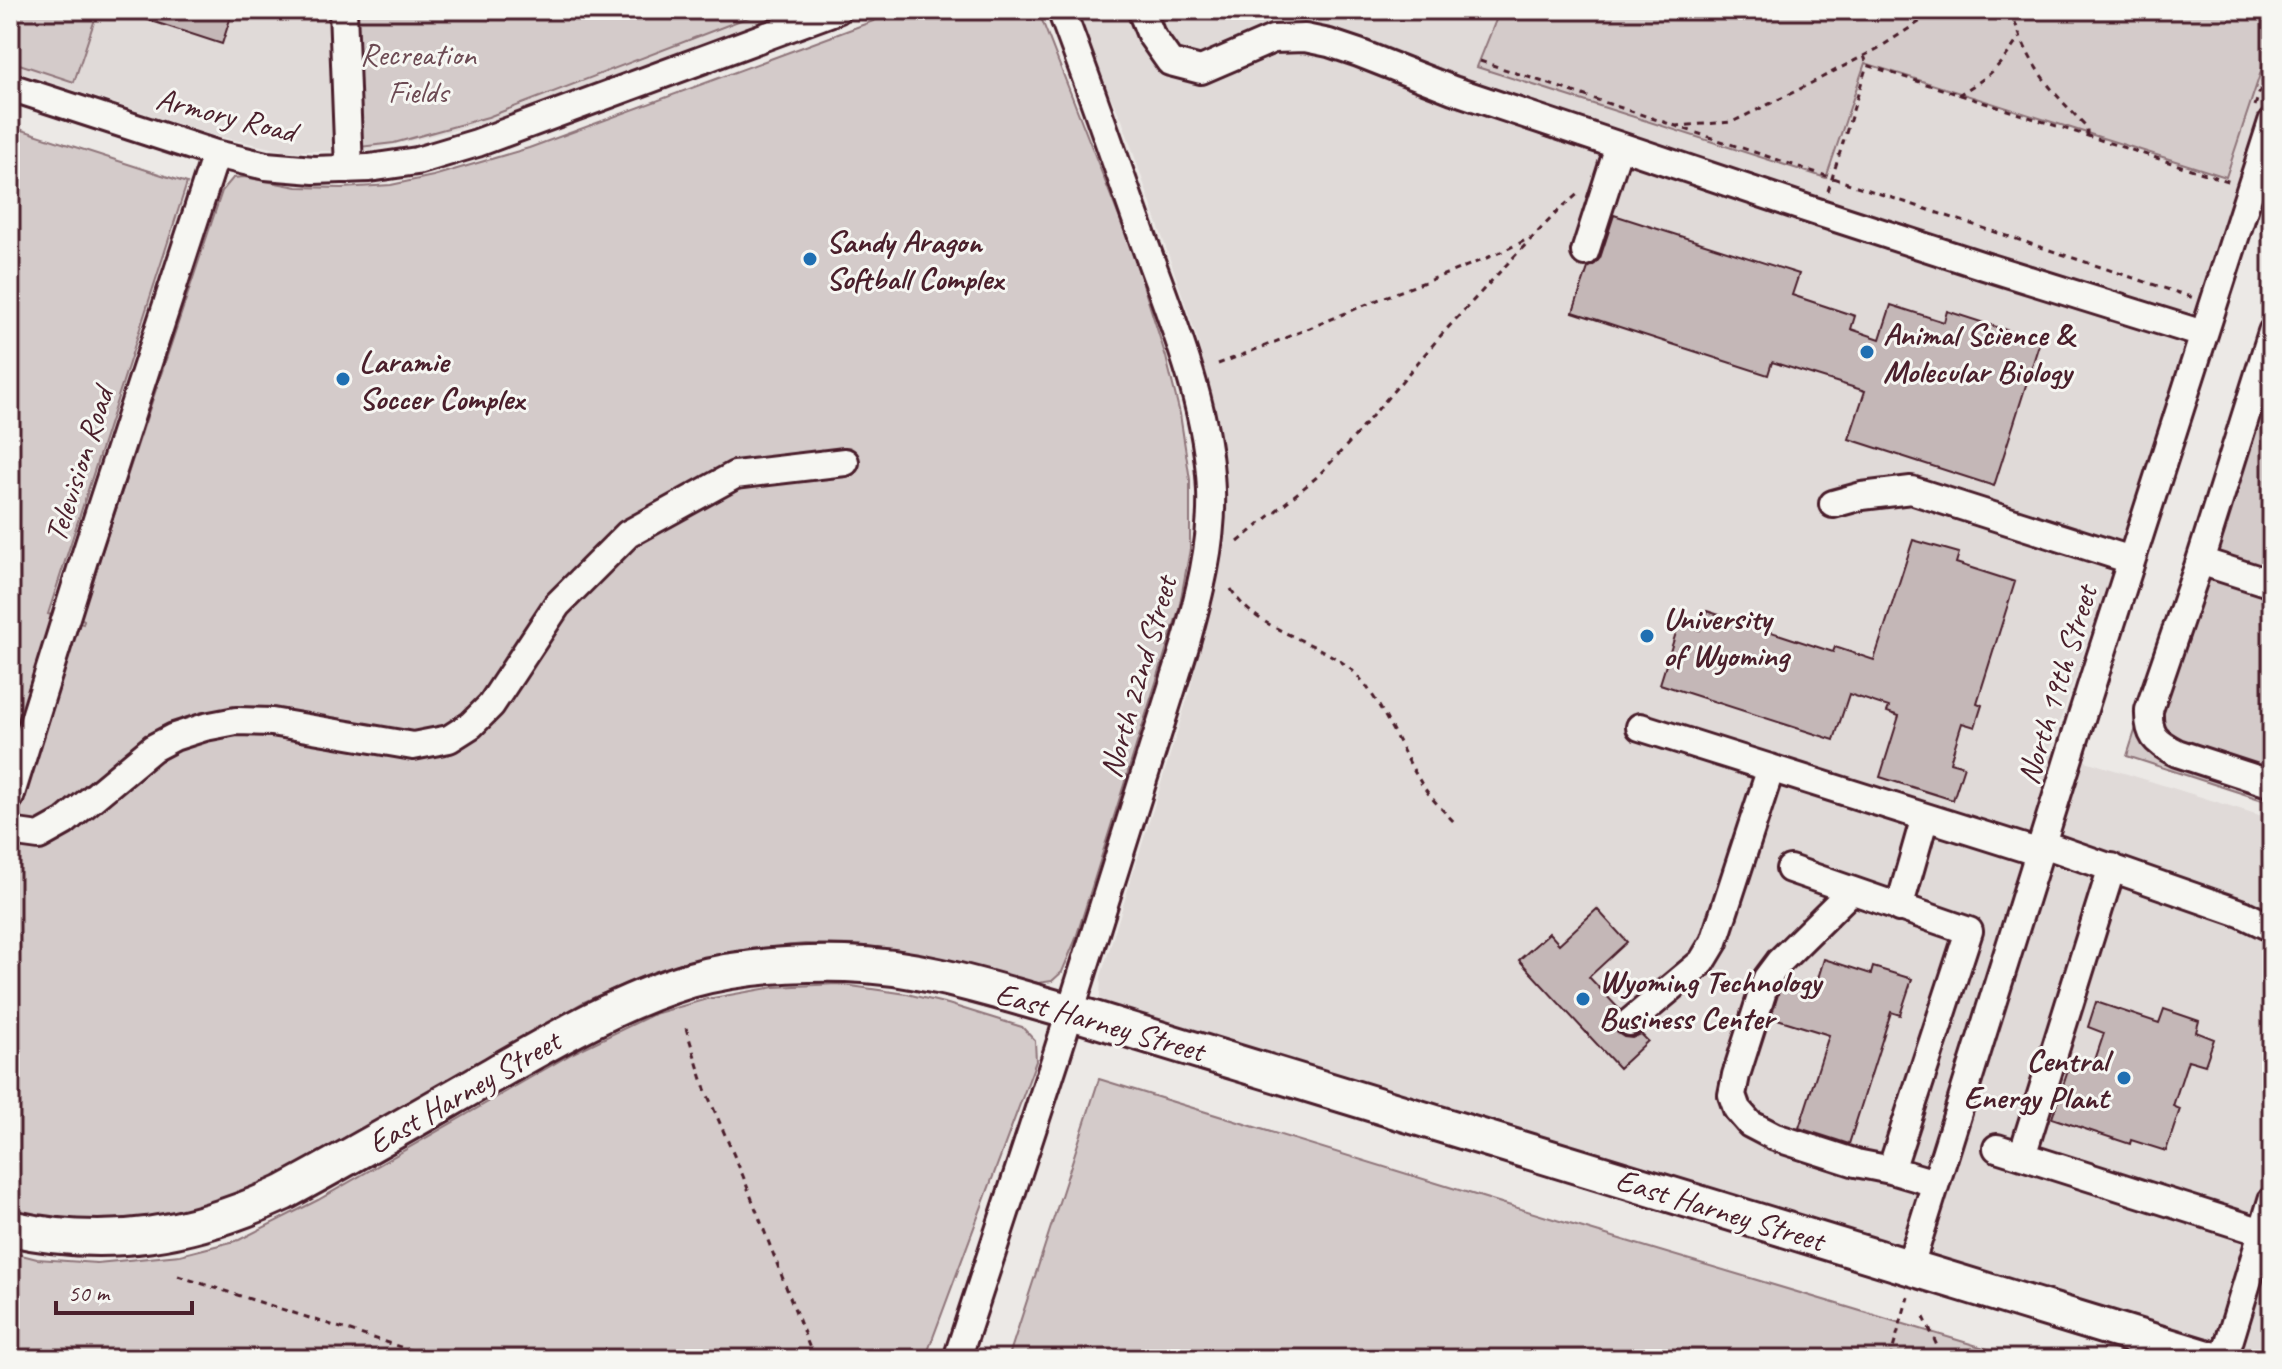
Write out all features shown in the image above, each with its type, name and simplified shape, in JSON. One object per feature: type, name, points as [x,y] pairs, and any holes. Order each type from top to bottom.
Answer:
[{"type":"main road","name":"East Harney Street","points":[[10,1228],[80,1239],[134,1238],[194,1227],[294,1188],[587,1022],[644,995],[693,979],[789,965],[849,964],[909,971],[970,984],[1071,1012],[1909,1283],[2211,1359]]},
{"type":"street","points":[[343,10],[349,169]]},
{"type":"street","name":"Armory Road","points":[[10,87],[216,154],[266,166],[314,170],[369,168],[417,161],[477,143],[837,10]]},
{"type":"street","name":"North 22nd Street","points":[[957,1359],[1071,1012],[1199,597],[1208,548],[1211,493],[1208,446],[1195,391],[1061,10]]},
{"type":"street","points":[[1141,10],[1151,35],[1170,62],[1201,70],[1273,39],[1305,38],[1329,43],[1453,90],[1820,213],[2203,334]]},
{"type":"street","name":"North 19th Street","points":[[1909,1283],[1935,1183],[2272,122]]},
{"type":"street","points":[[1585,252],[1619,146]]},
{"type":"street","name":"Television Road","points":[[10,797],[216,154]]},
{"type":"street","points":[[2272,332],[2149,710],[2148,725],[2153,737],[2163,747],[2272,784]]},
{"type":"street","points":[[10,832],[39,836],[64,822],[153,748],[205,727],[236,721],[272,722],[413,746],[449,739],[471,725],[491,705],[557,605],[628,534],[735,475],[845,462]]},
{"type":"street","points":[[1833,504],[1862,496],[1911,490],[2131,560]]},
{"type":"street","points":[[2200,561],[2272,584]]},
{"type":"street","points":[[1640,727],[1925,817],[2112,867],[2243,914],[2272,928]]},
{"type":"street","points":[[1630,1022],[1702,962],[1714,942],[1771,768]]},
{"type":"street","points":[[1899,908],[1925,817]]},
{"type":"street","points":[[2112,867],[2009,1152],[2262,1232]]},
{"type":"street","points":[[1790,869],[1969,931],[1891,1170]]},
{"type":"street","points":[[1851,891],[1779,962],[1767,978],[1732,1095],[1737,1109],[1750,1124],[1775,1137],[1856,1163],[1935,1183]]},
{"type":"street","points":[[2224,1359],[2272,1200]]},
{"type":"path","points":[[1672,126],[1732,122],[1864,55],[1938,10]]},
{"type":"path","points":[[2011,10],[2019,37],[2036,70],[2087,127],[2087,136]]},
{"type":"path","points":[[1958,95],[1987,78],[2019,37]]},
{"type":"path","points":[[1820,213],[1867,65],[1864,55]]},
{"type":"path","points":[[1480,61],[2213,304]]},
{"type":"path","points":[[1867,65],[2250,188]]},
{"type":"path","points":[[1238,542],[1317,477],[1443,333],[1534,236],[1585,187],[1608,178]]},
{"type":"path","points":[[1218,364],[1491,258],[1534,236]]},
{"type":"path","points":[[1231,589],[1239,603],[1254,614],[1341,663],[1358,676],[1420,781],[1455,823]]},
{"type":"path","points":[[686,1028],[705,1089],[743,1176],[814,1359]]},
{"type":"path","points":[[178,1276],[438,1359]]},
{"type":"path","points":[[1890,1359],[1909,1283]]},
{"type":"path","points":[[1924,1317],[1943,1359]]},
{"type":"shaded area","points":[[10,10],[822,10],[496,120],[368,151],[285,151],[212,135],[10,69]]},
{"type":"shaded area","name":"University of Wyoming","points":[[1068,10],[2272,10],[2272,105],[2050,750],[2272,819],[2272,1359],[2261,1359],[1120,1013],[1100,998],[1101,976],[1188,697],[1219,575],[1225,508],[1213,397],[1196,335],[1122,120]]},
{"type":"green space","points":[[10,10],[98,10],[74,82],[10,61]]},
{"type":"green space","name":"Recreation Fields","points":[[355,10],[767,10],[488,117],[394,143],[360,147]]},
{"type":"green space","points":[[903,10],[1038,10],[1132,250],[1166,357],[1180,414],[1190,480],[1190,549],[1179,609],[1075,941],[1062,972],[1052,981],[1038,983],[900,950],[855,945],[805,944],[749,949],[684,962],[584,1002],[266,1185],[209,1206],[150,1222],[94,1224],[36,1217],[10,1210],[10,126],[187,183],[48,614],[83,624],[84,620],[80,618],[222,191],[233,178],[244,177],[297,187],[342,188],[391,185],[433,176],[529,148]]},
{"type":"green space","points":[[1500,10],[2272,10],[2272,38],[2226,177],[1865,63],[1826,178],[1477,67]]},
{"type":"green space","points":[[2272,301],[2272,803],[2127,756]]},
{"type":"green space","points":[[837,984],[907,994],[948,1004],[1022,1027],[1035,1041],[1036,1061],[925,1359],[10,1359],[10,1252],[37,1259],[97,1263],[180,1255],[239,1240],[318,1200],[573,1053],[654,1014],[707,999],[775,987]]},
{"type":"green space","points":[[1099,1079],[1563,1222],[2021,1359],[1008,1359]]},
{"type":"building","points":[[127,10],[233,10],[222,44],[127,13]]},
{"type":"building","name":"Animal Science & Molecular Biology","points":[[1614,215],[1799,274],[1792,295],[1855,316],[1851,329],[1880,339],[1891,305],[1944,322],[1947,311],[2040,341],[1994,486],[1849,439],[1865,391],[1772,362],[1768,375],[1573,312],[1588,268],[1600,258]]},
{"type":"building","points":[[1913,540],[1959,553],[1956,563],[2015,582],[1977,703],[1982,705],[1975,727],[1962,723],[1950,762],[1964,766],[1953,800],[1880,777],[1899,716],[1887,712],[1889,707],[1849,694],[1834,740],[1660,684],[1679,623],[1700,630],[1707,611],[1833,652],[1835,647],[1874,660]]},
{"type":"building","name":"Wyoming Technology Business Center","points":[[1597,909],[1627,942],[1589,977],[1620,1010],[1614,1024],[1618,1033],[1632,1038],[1641,1034],[1648,1041],[1619,1068],[1519,960],[1549,933],[1559,944]]},
{"type":"building","points":[[1824,959],[1871,974],[1873,967],[1912,979],[1900,1015],[1891,1012],[1849,1144],[1799,1128],[1829,1035],[1771,1017],[1781,985],[1786,979],[1815,988]]},
{"type":"building","name":"Central Energy Plant","points":[[2096,1002],[2159,1023],[2164,1009],[2199,1021],[2196,1032],[2214,1039],[2205,1065],[2188,1060],[2173,1106],[2180,1109],[2166,1151],[2131,1140],[2130,1144],[2052,1118],[2072,1059],[2093,1066],[2104,1033],[2088,1027]]},
{"type":"place","name":"Sandy Aragon Softball Complex","points":[[810,259]]},
{"type":"place","name":"Animal Science & Molecular Biology","points":[[1867,352]]},
{"type":"place","name":"Laramie Soccer Complex","points":[[343,379]]},
{"type":"place","name":"University of Wyoming","points":[[1647,636]]},
{"type":"place","name":"Wyoming Technology Business Center","points":[[1583,999]]},
{"type":"place","name":"Central Energy Plant","points":[[2124,1078]]}]
